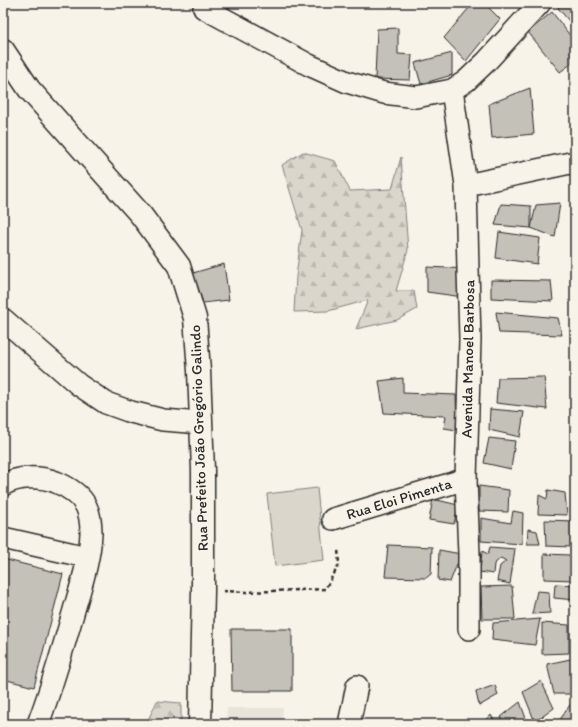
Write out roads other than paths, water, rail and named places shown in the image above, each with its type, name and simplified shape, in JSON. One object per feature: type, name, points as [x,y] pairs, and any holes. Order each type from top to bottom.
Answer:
[{"type":"main road","name":"Rua Prefeito João Gregório Galindo","points":[[3,50],[29,88],[141,215],[179,266],[194,318],[199,371],[203,470],[203,590],[200,724]]},
{"type":"street","points":[[204,8],[309,65],[347,82],[384,93],[416,97],[452,90],[466,81],[486,62],[540,3]]},
{"type":"street","name":"Avenida Manoel Barbosa","points":[[452,90],[466,185],[470,339],[466,479],[469,554],[469,628]]},
{"type":"street","points":[[466,185],[575,162]]},
{"type":"street","points":[[3,319],[79,385],[106,403],[131,412],[163,420],[201,423]]},
{"type":"street","points":[[3,485],[10,481],[27,478],[48,479],[65,486],[77,494],[86,506],[90,517],[91,532],[82,583],[63,650],[38,724]]},
{"type":"street","name":"Rua Eloi Pimenta","points":[[333,520],[466,479]]},
{"type":"street","points":[[3,538],[87,557]]},
{"type":"street","points":[[349,724],[357,686]]}]
